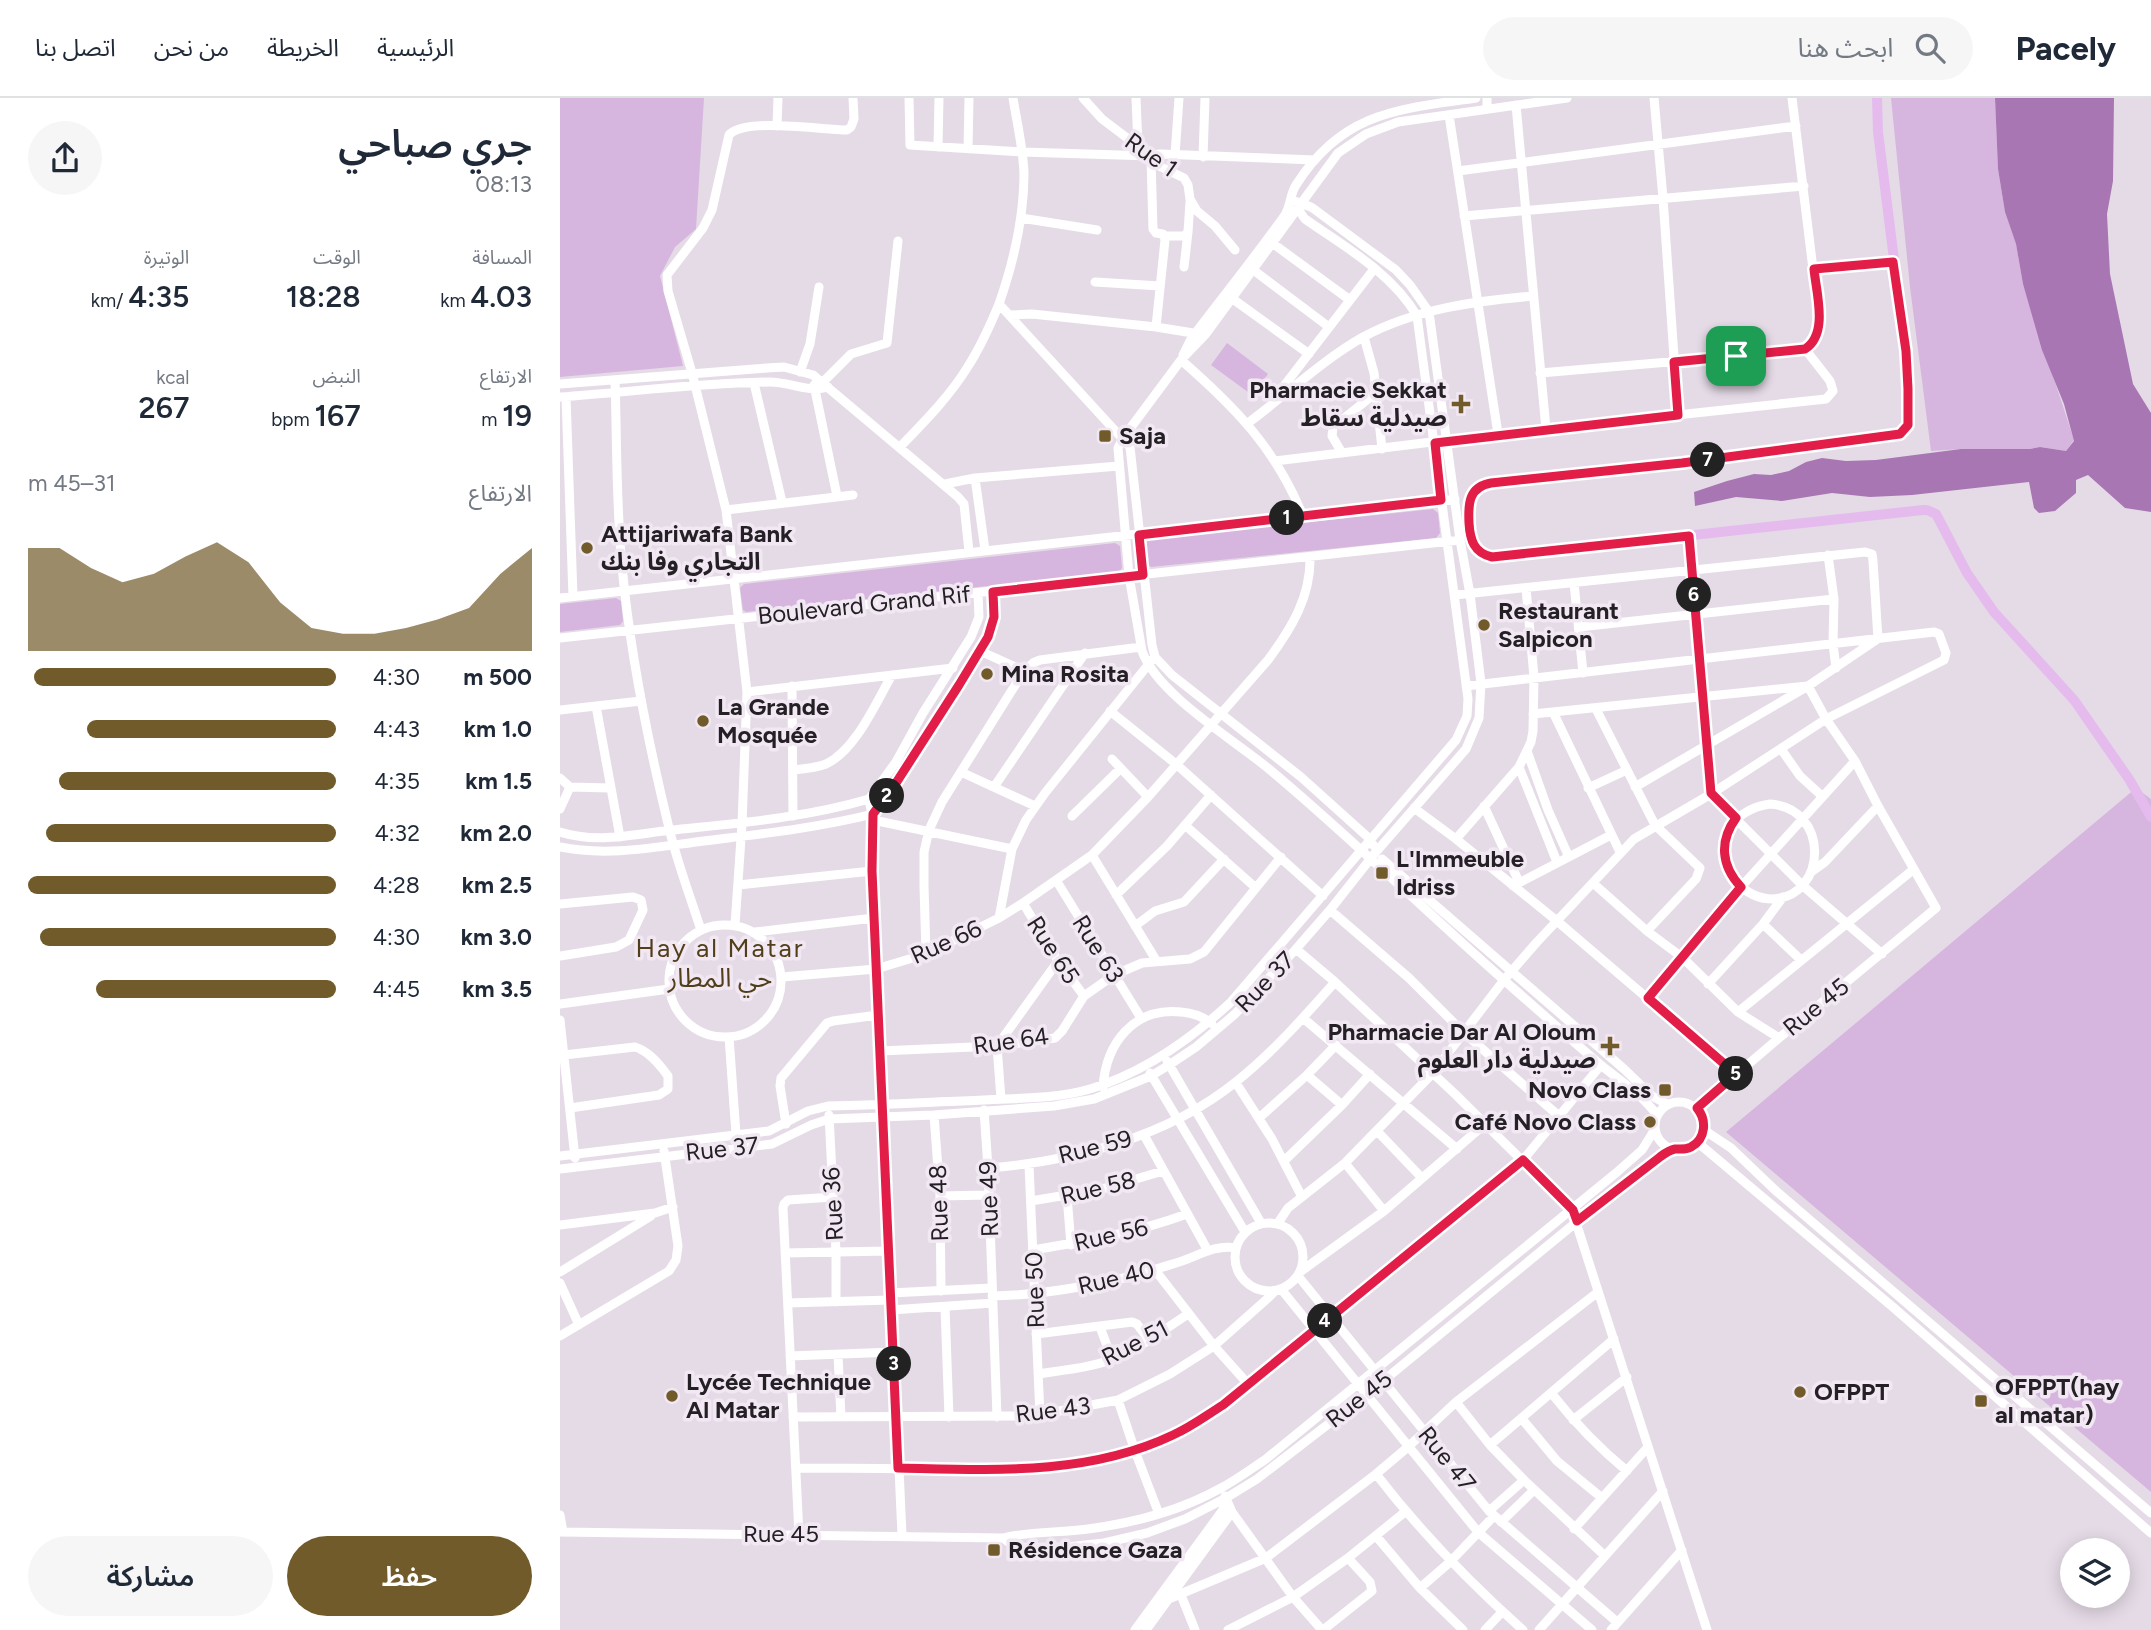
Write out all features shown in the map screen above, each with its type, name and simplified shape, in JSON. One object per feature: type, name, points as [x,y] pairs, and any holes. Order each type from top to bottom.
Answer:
[{"type":"main road","points":[[1877,98],[1878,132],[1906,351],[1909,421],[1906,429],[1900,434],[1682,463],[1491,483],[1477,488],[1469,501],[1471,541],[1479,552],[1492,557],[1932,511],[1963,567],[1994,612],[2074,699],[2129,779],[2151,817]]},
{"type":"street","points":[[777,126],[778,98]]},
{"type":"street","points":[[736,925],[743,824],[747,692],[726,510],[692,373],[668,291],[667,275],[703,228],[712,210],[729,135],[739,128],[777,126],[847,130],[854,119],[853,98]]},
{"type":"street","points":[[909,98],[910,145],[1022,152],[1315,160]]},
{"type":"street","points":[[939,98],[939,147]]},
{"type":"street","points":[[968,149],[969,98]]},
{"type":"street","points":[[900,447],[943,401],[967,369],[999,304],[1017,244],[1021,218],[1024,172],[1013,98]]},
{"type":"street","name":"Rue 1","points":[[1083,98],[1102,119],[1164,169],[1184,178],[1190,199],[1197,211],[1215,226],[1235,250]]},
{"type":"street","points":[[1136,98],[1138,146]]},
{"type":"street","points":[[1175,155],[1179,98]]},
{"type":"street","points":[[1203,157],[1205,98]]},
{"type":"street","points":[[1417,316],[1400,291],[1305,219],[1295,202],[1296,185],[1334,139],[1372,119],[1405,108],[1476,98]]},
{"type":"street","points":[[1487,98],[1487,109]]},
{"type":"street","points":[[1567,98],[1398,122],[1350,143],[1332,159],[1286,213],[1270,241],[1118,448],[1125,537],[1141,647],[1147,664],[1164,685],[1267,767],[1362,850],[1373,855],[1624,1069],[1652,1096],[1667,1104]]},
{"type":"street","points":[[1654,98],[1664,198],[1678,415]]},
{"type":"street","points":[[1541,373],[1805,349],[1814,341],[1819,324],[1792,98]]},
{"type":"street","points":[[1516,105],[1546,429]]},
{"type":"street","points":[[1449,115],[1497,434]]},
{"type":"street","points":[[1458,171],[1796,126]]},
{"type":"street","points":[[1151,156],[1203,162],[1299,164],[1308,169]]},
{"type":"street","points":[[1151,156],[1153,229],[1165,236],[1184,236],[1188,232]]},
{"type":"street","points":[[1464,216],[1804,186]]},
{"type":"street","points":[[1184,267],[1190,199]]},
{"type":"street","points":[[1295,202],[1311,206],[1396,270],[1429,312]]},
{"type":"street","points":[[1021,218],[1097,230]]},
{"type":"street","points":[[1156,327],[1165,236]]},
{"type":"street","points":[[1270,241],[1350,300]]},
{"type":"street","points":[[573,596],[565,532],[563,397],[773,382],[814,390],[825,385],[851,354],[887,343],[898,242]]},
{"type":"street","points":[[1814,269],[1893,262]]},
{"type":"street","points":[[1250,268],[1329,327]]},
{"type":"street","points":[[1267,409],[1374,269]]},
{"type":"street","points":[[1095,282],[1160,286]]},
{"type":"street","points":[[800,372],[810,344],[819,287]]},
{"type":"street","points":[[1229,296],[1309,354]]},
{"type":"street","points":[[1248,423],[1313,371],[1364,337],[1429,312],[1477,301],[1533,296]]},
{"type":"street","points":[[999,304],[1130,447],[1143,575],[1155,657],[1172,675],[1301,778],[1371,840],[1373,855],[1504,980],[1601,1065],[1636,1091],[1657,1115]]},
{"type":"street","name":"Rue 37","points":[[560,1169],[772,1144],[829,1119],[883,1118],[1055,1106],[1103,1096],[1151,1076],[1217,1030],[1330,910],[1373,855],[1465,749],[1479,718],[1481,683],[1429,312]]},
{"type":"street","points":[[1010,316],[1032,314],[1201,334]]},
{"type":"street","name":"Rue 37","points":[[560,1156],[769,1131],[808,1111],[828,1106],[1072,1094],[1147,1065],[1209,1021],[1255,975],[1456,740],[1467,716],[1455,595],[1417,316]]},
{"type":"street","points":[[1364,337],[1373,366],[1382,449]]},
{"type":"street","points":[[1275,461],[1830,397],[1833,391],[1830,382],[1805,349]]},
{"type":"street","points":[[1181,360],[1228,401],[1248,423],[1290,486],[1303,516]]},
{"type":"street","points":[[560,384],[767,368],[784,368],[813,375],[945,484],[964,504],[969,552]]},
{"type":"street","points":[[813,375],[836,496]]},
{"type":"street","points":[[615,380],[616,496],[625,591],[641,701],[669,830],[701,930]]},
{"type":"street","points":[[754,383],[782,502]]},
{"type":"street","points":[[1342,453],[1332,436],[1333,427],[1377,392]]},
{"type":"street","points":[[945,484],[975,478],[1119,466]]},
{"type":"street","points":[[975,478],[985,550]]},
{"type":"street","points":[[726,510],[853,495]]},
{"type":"street","name":"Boulevard Grand Rif","points":[[560,598],[1455,499]]},
{"type":"street","points":[[1689,536],[1711,793],[1802,885],[1882,954]]},
{"type":"street","name":"Boulevard Grand Rif","points":[[560,638],[1460,540]]},
{"type":"street","points":[[1455,595],[1862,552],[1871,554],[1875,570],[1878,639]]},
{"type":"street","points":[[1828,555],[1834,599],[1833,643],[1836,668]]},
{"type":"street","name":"Rue 66","points":[[782,977],[876,970],[926,954],[999,918],[1092,855],[1148,797],[1268,660],[1293,621],[1309,584],[1310,557]]},
{"type":"street","points":[[1574,583],[1583,673]]},
{"type":"street","points":[[1456,839],[1519,767],[1533,731],[1534,677],[1526,588]]},
{"type":"street","points":[[873,817],[980,651],[994,617],[993,592]]},
{"type":"street","points":[[560,832],[587,838],[620,837],[743,824],[869,799],[896,762],[976,625],[979,617],[978,594]]},
{"type":"street","points":[[1579,627],[1834,599]]},
{"type":"street","points":[[1278,1223],[1287,1210],[1345,1163],[1432,1074],[1504,980],[1634,839],[1782,749],[1826,719],[1946,657],[1939,634],[1935,632],[1466,685]]},
{"type":"street","points":[[1635,787],[1808,686],[1878,639]]},
{"type":"street","points":[[926,954],[923,886],[929,830],[942,802],[1024,671],[1040,660],[1141,647]]},
{"type":"street","points":[[980,651],[1024,671]]},
{"type":"street","points":[[994,787],[1085,653]]},
{"type":"street","points":[[999,918],[1012,849],[1035,806],[1155,657]]},
{"type":"street","points":[[747,692],[953,668]]},
{"type":"street","points":[[793,770],[825,765],[845,749],[892,675]]},
{"type":"street","points":[[792,686],[793,816]]},
{"type":"street","points":[[1532,714],[1808,686]]},
{"type":"street","points":[[1738,1012],[1914,869],[1854,761],[1808,686]]},
{"type":"street","points":[[560,710],[641,701]]},
{"type":"street","points":[[596,706],[620,837]]},
{"type":"street","points":[[1596,709],[1655,825],[1694,860],[1700,870],[1698,877],[1674,905],[1647,931]]},
{"type":"street","points":[[1110,711],[1176,764],[1323,895]]},
{"type":"street","points":[[1553,712],[1620,852]]},
{"type":"street","points":[[1456,740],[1465,749]]},
{"type":"street","points":[[1782,749],[1800,776],[1822,796]]},
{"type":"street","points":[[1527,751],[1548,810],[1568,855]]},
{"type":"street","points":[[1112,759],[1148,797]]},
{"type":"street","points":[[1648,998],[1741,887],[1854,761]]},
{"type":"street","points":[[1519,767],[1557,862]]},
{"type":"street","points":[[1072,816],[1121,769]]},
{"type":"street","points":[[1588,788],[1627,770]]},
{"type":"street","points":[[961,772],[1035,806]]},
{"type":"street","points":[[560,778],[570,787],[610,788]]},
{"type":"street","points":[[560,809],[570,787]]},
{"type":"street","points":[[1116,895],[1185,826],[1211,795]]},
{"type":"street","points":[[869,799],[873,817],[872,871],[902,1535]]},
{"type":"street","points":[[1770,804],[1789,807],[1801,818],[1810,830],[1815,845],[1815,860],[1802,885],[1797,891],[1783,897],[1761,898],[1747,892],[1729,872],[1724,853],[1726,834],[1736,818],[1752,808],[1770,804]]},
{"type":"street","points":[[1810,873],[1825,862],[1878,806]]},
{"type":"street","points":[[1484,807],[1516,884]]},
{"type":"street","points":[[1414,808],[1516,884],[1736,1074]]},
{"type":"street","points":[[1538,814],[1548,810]]},
{"type":"street","points":[[560,847],[606,852],[776,832],[873,817],[1012,849]]},
{"type":"street","points":[[1185,826],[1256,888]]},
{"type":"street","points":[[1516,884],[1611,835]]},
{"type":"street","points":[[1092,855],[1156,960]]},
{"type":"street","name":"Rue 64","points":[[880,1051],[997,1046],[1055,1038],[1084,996],[1114,975],[1133,965],[1156,960],[1186,960],[1198,956],[1281,857]]},
{"type":"street","points":[[1135,926],[1155,911],[1184,902],[1224,859]]},
{"type":"street","name":"Rue 45","points":[[1697,1108],[1936,908],[1914,869]]},
{"type":"street","points":[[738,886],[872,871]]},
{"type":"street","name":"Rue 63","points":[[1056,880],[1142,1018]]},
{"type":"street","points":[[1593,883],[1647,931],[1683,958],[1738,1012],[1779,1038]]},
{"type":"street","points":[[560,904],[633,897],[641,900],[643,910],[629,940],[616,947],[560,956]]},
{"type":"street","points":[[1708,984],[1763,924],[1783,897]]},
{"type":"street","name":"Rue 65","points":[[1023,903],[1058,961],[1084,996]]},
{"type":"street","points":[[1330,910],[1409,978],[1463,1032],[1560,1116]]},
{"type":"street","points":[[755,932],[874,918]]},
{"type":"street","points":[[724,924],[736,925],[755,932],[774,951],[782,977],[780,995],[773,1011],[762,1024],[746,1033],[729,1037],[712,1036],[696,1030],[683,1019],[674,1005],[669,989],[672,961],[689,937],[701,930],[724,924]]},
{"type":"street","points":[[1763,924],[1801,960]]},
{"type":"street","points":[[1296,949],[1335,982],[1573,1210],[1707,1630]]},
{"type":"street","points":[[1001,1099],[997,1046],[1058,961]]},
{"type":"street","name":"Rue 59","points":[[988,1168],[1029,1165],[1087,1152],[1144,1135],[1178,1120],[1236,1083],[1304,1018],[1335,982]]},
{"type":"street","points":[[560,1004],[669,989]]},
{"type":"street","points":[[1103,1096],[1102,1084],[1118,1040],[1142,1018],[1158,1012],[1195,1015],[1209,1021],[1217,1030]]},
{"type":"street","points":[[786,1124],[780,1079],[822,1028],[833,1021],[878,1015]]},
{"type":"street","points":[[1304,1018],[1457,1149]]},
{"type":"street","points":[[560,1020],[576,1167]]},
{"type":"street","points":[[729,1037],[737,1148]]},
{"type":"street","points":[[1259,1118],[1336,1045]]},
{"type":"street","points":[[564,1055],[635,1047],[652,1057],[668,1076],[668,1089],[659,1094],[569,1108]]},
{"type":"street","points":[[1163,1054],[1261,1223]]},
{"type":"street","points":[[1147,1065],[1244,1232]]},
{"type":"street","points":[[796,1468],[1044,1468],[1102,1460],[1135,1451],[1174,1435],[1223,1405],[1523,1160],[1601,1065]]},
{"type":"street","points":[[1307,1074],[1342,1105]]},
{"type":"street","points":[[1284,1161],[1370,1074]]},
{"type":"street","points":[[1236,1083],[1284,1161],[1302,1197]]},
{"type":"street","points":[[1688,1102],[1697,1108],[1703,1118],[1704,1130],[1697,1142],[1682,1150],[1663,1144],[1655,1129],[1657,1115],[1667,1104],[1688,1102]]},
{"type":"street","name":"Rue 36","points":[[828,1106],[836,1302]]},
{"type":"street","name":"Rue 49","points":[[984,1110],[997,1417]]},
{"type":"street","name":"Rue 48","points":[[934,1115],[940,1196],[941,1291]]},
{"type":"street","points":[[1277,1290],[1291,1284],[1299,1274],[1384,1210],[1485,1124]]},
{"type":"street","name":"Rue 45","points":[[561,1532],[1003,1538],[1019,1534],[1104,1527],[1159,1514],[1221,1488],[1266,1460],[1573,1210],[1642,1150],[1655,1129]]},
{"type":"street","points":[[1377,1130],[1422,1178]]},
{"type":"street","points":[[1704,1130],[1731,1148],[1775,1190],[2151,1513]]},
{"type":"street","points":[[1144,1135],[1208,1251]]},
{"type":"street","points":[[1697,1142],[1894,1308],[2151,1534]]},
{"type":"street","points":[[560,1336],[673,1266],[678,1246],[662,1144]]},
{"type":"street","name":"Rue 45","points":[[1003,1538],[1014,1546],[1027,1548],[1104,1543],[1147,1533],[1229,1505],[1257,1479],[1366,1395],[1577,1221],[1641,1170],[1673,1149]]},
{"type":"street","points":[[1345,1163],[1384,1210]]},
{"type":"street","name":"Rue 50","points":[[1029,1165],[1040,1416]]},
{"type":"street","name":"Rue 58","points":[[1031,1201],[1118,1185],[1163,1171]]},
{"type":"street","points":[[940,1196],[989,1195]]},
{"type":"street","points":[[1067,1196],[1071,1245]]},
{"type":"street","points":[[799,1535],[783,1208],[786,1202],[833,1197]]},
{"type":"street","points":[[560,1225],[655,1213],[673,1207]]},
{"type":"street","points":[[560,1272],[655,1213]]},
{"type":"street","name":"Rue 56","points":[[1033,1250],[1131,1232],[1187,1214]]},
{"type":"street","points":[[1236,1248],[1244,1232],[1261,1223],[1278,1223],[1289,1228],[1298,1237],[1303,1248],[1304,1261],[1299,1274]]},
{"type":"street","name":"Rue 40","points":[[890,1301],[941,1291],[992,1296],[1034,1295],[1155,1270],[1223,1247],[1236,1248]]},
{"type":"street","name":"Rue 47","points":[[1236,1248],[1234,1259],[1243,1279],[1261,1290],[1277,1290],[1315,1331],[1478,1532],[1592,1630]]},
{"type":"street","points":[[785,1253],[888,1251]]},
{"type":"street","points":[[1155,1270],[1214,1346],[1248,1384]]},
{"type":"street","name":"Rue 47","points":[[1299,1274],[1495,1516],[1576,1587],[1614,1626]]},
{"type":"street","points":[[560,1283],[579,1325]]},
{"type":"street","name":"Rue 43","points":[[793,1417],[1040,1416],[1118,1400],[1147,1387],[1214,1346],[1277,1290]]},
{"type":"street","points":[[1158,1598],[1173,1599],[1266,1558],[1376,1474],[1456,1402],[1598,1292]]},
{"type":"street","name":"Rue 40","points":[[788,1303],[890,1301],[945,1307],[992,1296]]},
{"type":"street","points":[[945,1307],[949,1417]]},
{"type":"street","name":"Rue 51","points":[[1038,1374],[1085,1367],[1112,1359],[1149,1340],[1188,1314]]},
{"type":"street","points":[[1036,1334],[1135,1323],[1149,1340]]},
{"type":"street","points":[[1100,1327],[1112,1359]]},
{"type":"street","points":[[1490,1446],[1614,1339]]},
{"type":"street","points":[[790,1356],[893,1352]]},
{"type":"street","points":[[838,1354],[841,1417]]},
{"type":"street","points":[[1573,1420],[1627,1377]]},
{"type":"street","points":[[1552,1394],[1597,1446],[1627,1471]]},
{"type":"street","points":[[1118,1400],[1159,1514]]},
{"type":"street","points":[[1456,1402],[1490,1446],[1605,1556]]},
{"type":"street","points":[[1522,1419],[1557,1461],[1602,1498]]},
{"type":"street","points":[[1574,1528],[1648,1447]]},
{"type":"street","points":[[1376,1474],[1405,1512],[1450,1562],[1523,1630]]},
{"type":"street","points":[[1420,1588],[1495,1516],[1524,1480]]},
{"type":"street","points":[[1221,1488],[1229,1505],[1293,1597],[1322,1630],[1372,1591],[1370,1582],[1349,1558]]},
{"type":"street","points":[[1495,1516],[1534,1490]]},
{"type":"street","points":[[1539,1630],[1663,1491]]},
{"type":"street","points":[[1135,1630],[1229,1505]]},
{"type":"street","points":[[1146,1630],[1173,1599],[1229,1505]]},
{"type":"street","points":[[1227,1630],[1293,1597],[1349,1558],[1405,1512]]},
{"type":"street","points":[[560,1515],[561,1532]]},
{"type":"street","points":[[1376,1535],[1420,1588],[1463,1630]]},
{"type":"street","points":[[1614,1626],[1682,1550]]},
{"type":"street","points":[[1173,1599],[1195,1630]]},
{"type":"street","points":[[1485,1630],[1502,1612]]},
{"type":"shaded area","points":[[560,98],[704,98],[696,229],[675,247],[660,276],[683,366],[560,377]]},
{"type":"shaded area","points":[[1891,98],[1995,98],[1998,169],[2005,212],[2016,244],[2023,284],[2074,440],[2066,451],[2040,447],[1931,451],[1910,287]]},
{"type":"shaded area","points":[[1995,98],[2114,98],[2113,181],[2107,214],[2110,274],[2133,384],[2151,413],[2151,512],[2125,508],[2088,475],[2076,480],[2076,493],[2055,511],[2039,513],[2034,508],[2029,482],[1912,495],[1870,497],[1832,493],[1782,501],[1736,497],[1695,506],[1694,492],[1754,474],[1771,475],[1789,471],[1806,462],[1822,458],[1846,461],[1876,460],[1961,449],[2040,447],[2066,451],[2074,441],[2064,404],[2042,350],[2023,284],[2016,244],[2005,212],[1998,169]]},
{"type":"shaded area","points":[[1227,343],[1268,374],[1252,395],[1211,365]]},
{"type":"shaded area","points":[[1433,509],[1438,513],[1440,533],[1436,538],[1151,567],[1146,563],[1144,543],[1148,539]]},
{"type":"shaded area","points":[[1115,543],[1120,546],[1122,568],[1119,572],[746,612],[743,610],[740,588],[744,584]]},
{"type":"shaded area","points":[[616,598],[621,601],[623,621],[620,625],[560,632],[560,604]]},
{"type":"shaded area","points":[[2136,788],[2151,799],[2151,1492],[1726,1132]]},
{"type":"place","name":"Pharmacie Sekkat صيدلية سقاط","points":[[1461,404]]},
{"type":"place","name":"Saja","points":[[1105,436]]},
{"type":"place","name":"Attijariwafa Bank التجاري وفا بنك","points":[[587,548]]},
{"type":"place","name":"Restaurant Salpicon","points":[[1484,625]]},
{"type":"place","name":"Mina Rosita","points":[[987,674]]},
{"type":"place","name":"La Grande Mosquée","points":[[703,721]]},
{"type":"place","name":"L'Immeuble Idriss","points":[[1382,873]]},
{"type":"place","name":"Pharmacie Dar Al Oloum صيدلية دار العلوم","points":[[1610,1046]]},
{"type":"place","name":"Novo Class","points":[[1665,1090]]},
{"type":"place","name":"Café Novo Class","points":[[1650,1122]]},
{"type":"place","name":"OFPPT","points":[[1800,1392]]},
{"type":"place","name":"Lycée Technique Al Matar","points":[[672,1396]]},
{"type":"place","name":"OFPPT(hay al matar)","points":[[1981,1401]]},
{"type":"place","name":"Résidence Gaza","points":[[994,1550]]},
{"type":"district","name":"Hay al Matar حي المطار","points":[[720,963]]},
{"type":"route","points":[[1893,262],[1907,363],[1908,425],[1900,434],[1879,437],[1682,463],[1491,483],[1477,488],[1468,508],[1471,541],[1479,552],[1492,557],[1689,536],[1711,793],[1736,818],[1726,834],[1724,853],[1729,872],[1741,887],[1648,998],[1736,1074],[1697,1108],[1704,1124],[1700,1139],[1690,1147],[1673,1149],[1660,1157],[1577,1221],[1573,1210],[1523,1160],[1223,1405],[1174,1435],[1135,1451],[1102,1460],[1044,1468],[898,1468],[872,871],[873,814],[896,783],[988,637],[994,617],[993,592],[1143,575],[1139,535],[1441,500],[1435,443],[1678,415],[1674,362],[1736,356],[1798,351],[1810,346],[1819,324],[1814,269],[1893,262]]}]
